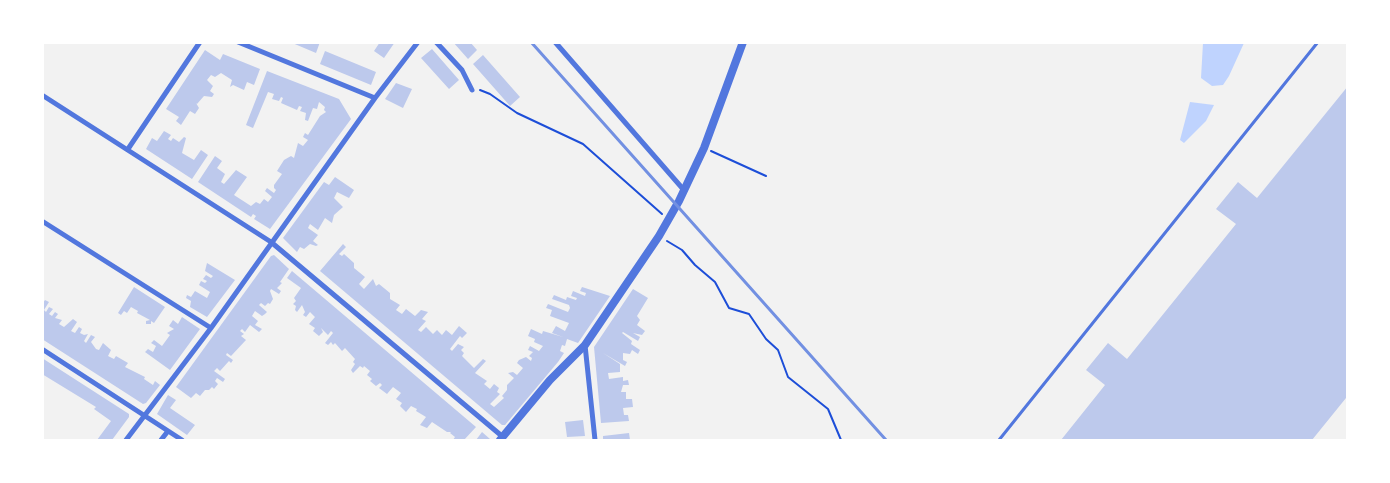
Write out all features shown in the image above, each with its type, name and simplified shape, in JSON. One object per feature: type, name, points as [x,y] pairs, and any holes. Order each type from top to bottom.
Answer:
[{"type":"street","points":[[128,149],[200,42]]},
{"type":"street","points":[[238,42],[375,98]]},
{"type":"street","points":[[126,440],[211,328],[375,98],[418,42]]},
{"type":"street","points":[[436,42],[462,70],[472,90]]},
{"type":"street","points":[[555,42],[683,189]]},
{"type":"street","points":[[42,95],[271,242],[502,439],[550,380],[584,345],[659,236],[704,148],[743,42]]},
{"type":"street","points":[[42,221],[211,328]]},
{"type":"street","points":[[584,345],[595,440]]},
{"type":"street","points":[[42,349],[145,414],[182,440]]},
{"type":"street","points":[[161,440],[168,431]]},
{"type":"lane","points":[[999,440],[1318,42]]},
{"type":"path","points":[[472,90],[481,90],[490,94],[517,113],[582,144],[668,220]]},
{"type":"path","points":[[704,148],[766,176]]},
{"type":"path","points":[[659,236],[682,250],[695,265],[715,282],[729,308],[749,314],[766,339],[778,350],[788,377],[828,409],[841,440]]},
{"type":"water","points":[[1203,43],[1244,43],[1223,85],[1212,86],[1201,78]]},
{"type":"water","points":[[1190,102],[1214,105],[1206,121],[1184,143],[1180,140]]},
{"type":"building","points":[[290,42],[320,42],[316,53]]},
{"type":"building","points":[[380,42],[395,42],[384,58],[374,51]]},
{"type":"building","points":[[453,42],[470,42],[477,50],[468,59]]},
{"type":"building","points":[[432,49],[459,80],[449,89],[421,58]]},
{"type":"building","points":[[205,50],[220,60],[223,54],[260,69],[254,85],[247,82],[244,90],[233,85],[230,87],[232,80],[221,73],[215,77],[211,75],[207,80],[213,86],[210,91],[214,94],[212,97],[204,96],[196,103],[199,108],[195,114],[190,111],[181,125],[176,121],[179,117],[166,109]]},
{"type":"building","points":[[325,51],[376,72],[371,85],[320,64]]},
{"type":"building","points":[[483,55],[520,97],[510,106],[473,64]]},
{"type":"building","points":[[267,71],[339,99],[351,119],[270,229],[254,219],[256,216],[253,214],[251,217],[198,182],[215,156],[222,161],[217,168],[225,174],[221,182],[224,184],[236,170],[247,177],[234,195],[251,206],[256,202],[260,204],[264,199],[268,202],[272,197],[265,191],[267,188],[274,193],[276,190],[274,185],[282,174],[277,171],[284,160],[291,156],[294,158],[298,143],[303,146],[308,140],[303,137],[305,133],[308,135],[320,116],[326,112],[324,110],[325,107],[319,102],[317,109],[313,108],[308,121],[305,120],[306,113],[300,111],[302,107],[299,106],[297,110],[281,103],[283,98],[281,97],[279,101],[272,99],[274,94],[268,92],[253,128],[246,125]]},
{"type":"building","points":[[396,83],[412,89],[403,108],[385,99]]},
{"type":"building","points":[[1348,86],[1348,400],[1346,398],[1312,440],[1061,440],[1105,385],[1086,370],[1108,343],[1127,359],[1236,224],[1216,209],[1238,182],[1257,198]]},
{"type":"building","points":[[164,131],[171,135],[168,139],[171,141],[173,138],[179,142],[184,137],[186,138],[182,153],[194,160],[201,150],[208,155],[192,179],[146,149],[152,138],[157,141]]},
{"type":"building","points":[[335,177],[354,190],[349,198],[337,192],[334,198],[343,207],[334,215],[332,223],[325,218],[318,230],[310,224],[308,228],[318,235],[313,241],[318,245],[310,244],[304,249],[300,247],[297,252],[283,238],[324,182],[329,185]]},
{"type":"building","points":[[343,244],[346,247],[339,254],[342,256],[344,254],[354,263],[354,268],[365,277],[359,284],[364,289],[373,279],[376,286],[379,284],[390,293],[390,299],[400,305],[396,310],[402,314],[406,309],[415,316],[421,310],[428,312],[422,319],[426,321],[418,330],[421,332],[426,327],[433,334],[437,330],[442,335],[446,330],[452,335],[459,326],[467,333],[462,338],[460,336],[450,349],[452,351],[458,344],[464,347],[461,350],[464,353],[462,356],[474,368],[483,359],[486,361],[475,373],[487,381],[484,384],[490,389],[494,384],[499,388],[497,392],[500,394],[490,404],[494,407],[504,398],[502,396],[507,390],[507,385],[514,378],[508,373],[513,372],[517,375],[523,368],[517,363],[519,360],[526,357],[531,361],[532,358],[529,356],[533,352],[528,350],[530,346],[539,351],[543,346],[534,342],[535,339],[528,336],[531,329],[542,334],[543,331],[563,337],[552,333],[556,326],[565,331],[569,323],[550,316],[552,310],[546,308],[548,304],[568,312],[570,308],[569,305],[552,299],[554,295],[566,300],[567,297],[576,300],[577,298],[571,296],[573,291],[585,296],[586,293],[580,291],[582,287],[610,296],[578,343],[567,339],[565,346],[562,345],[560,351],[564,353],[558,362],[505,425],[502,425],[320,271]]},
{"type":"building","points":[[274,255],[289,269],[280,282],[282,283],[277,288],[281,291],[279,294],[271,289],[273,299],[270,304],[268,303],[265,306],[261,303],[259,305],[267,312],[262,316],[255,311],[252,316],[258,321],[255,325],[262,329],[259,332],[250,325],[245,332],[242,329],[240,331],[244,334],[241,336],[246,340],[231,356],[227,353],[226,355],[233,360],[231,363],[229,361],[220,371],[217,368],[214,371],[225,379],[223,382],[217,378],[215,381],[218,384],[214,389],[212,387],[209,390],[205,390],[200,396],[196,393],[191,398],[176,387],[271,256]]},
{"type":"building","points":[[207,263],[235,280],[207,317],[190,307],[191,301],[186,298],[187,295],[191,297],[195,291],[207,298],[210,292],[199,285],[201,281],[205,283],[207,281],[203,279],[206,275],[211,278],[213,276],[205,271]]},
{"type":"building","points":[[292,271],[476,427],[464,440],[453,440],[455,437],[451,432],[447,432],[432,422],[427,428],[420,425],[426,417],[411,406],[406,412],[400,406],[402,403],[396,399],[401,393],[393,387],[387,394],[379,388],[382,385],[380,383],[376,386],[367,375],[370,371],[364,366],[363,368],[360,366],[353,373],[351,370],[355,364],[353,362],[355,359],[345,348],[342,351],[335,343],[333,345],[331,342],[328,345],[325,343],[333,333],[331,331],[328,335],[321,328],[323,332],[319,336],[313,331],[315,328],[309,324],[315,317],[310,312],[306,317],[303,315],[305,312],[302,305],[297,312],[295,310],[296,306],[293,304],[296,301],[294,298],[301,288],[287,278]]},
{"type":"building","points":[[134,287],[165,307],[154,323],[151,321],[151,324],[146,324],[146,321],[150,320],[137,313],[138,311],[131,307],[127,313],[124,311],[121,315],[118,313]]},
{"type":"building","points":[[633,289],[648,298],[637,316],[640,320],[637,325],[645,331],[642,335],[633,333],[640,337],[638,341],[622,333],[632,341],[631,344],[640,350],[638,354],[632,350],[630,354],[623,353],[623,360],[627,362],[625,366],[603,353],[620,364],[620,372],[608,373],[609,379],[623,377],[623,381],[628,380],[629,385],[623,385],[621,392],[626,392],[626,399],[632,399],[633,407],[623,408],[624,415],[628,415],[629,421],[601,423],[594,347]]},
{"type":"building","points":[[45,300],[49,302],[44,310],[46,312],[49,307],[53,309],[49,314],[52,316],[55,312],[58,314],[55,318],[62,320],[59,324],[64,327],[73,319],[77,322],[71,331],[75,333],[79,327],[82,329],[80,333],[88,334],[84,341],[86,343],[91,335],[95,337],[91,342],[96,349],[99,350],[103,343],[111,350],[108,356],[114,359],[116,356],[128,363],[125,367],[145,377],[144,379],[153,385],[155,381],[160,385],[146,403],[143,404],[42,339],[42,304]]},
{"type":"building","points":[[182,317],[200,329],[170,370],[145,352],[148,349],[153,352],[156,346],[151,343],[154,340],[162,346],[170,335],[167,333],[174,329],[169,326],[173,320],[178,324]]},
{"type":"building","points":[[42,358],[129,414],[129,417],[112,440],[97,440],[111,421],[94,409],[96,407],[42,374]]},
{"type":"building","points":[[168,395],[176,400],[170,408],[195,425],[187,435],[157,414]]},
{"type":"building","points":[[583,420],[585,436],[567,437],[565,422]]},
{"type":"building","points":[[482,432],[490,439],[490,440],[476,440]]},
{"type":"building","points":[[629,433],[630,440],[603,440],[603,436]]},
{"type":"railway","points":[[531,42],[886,440]]}]
